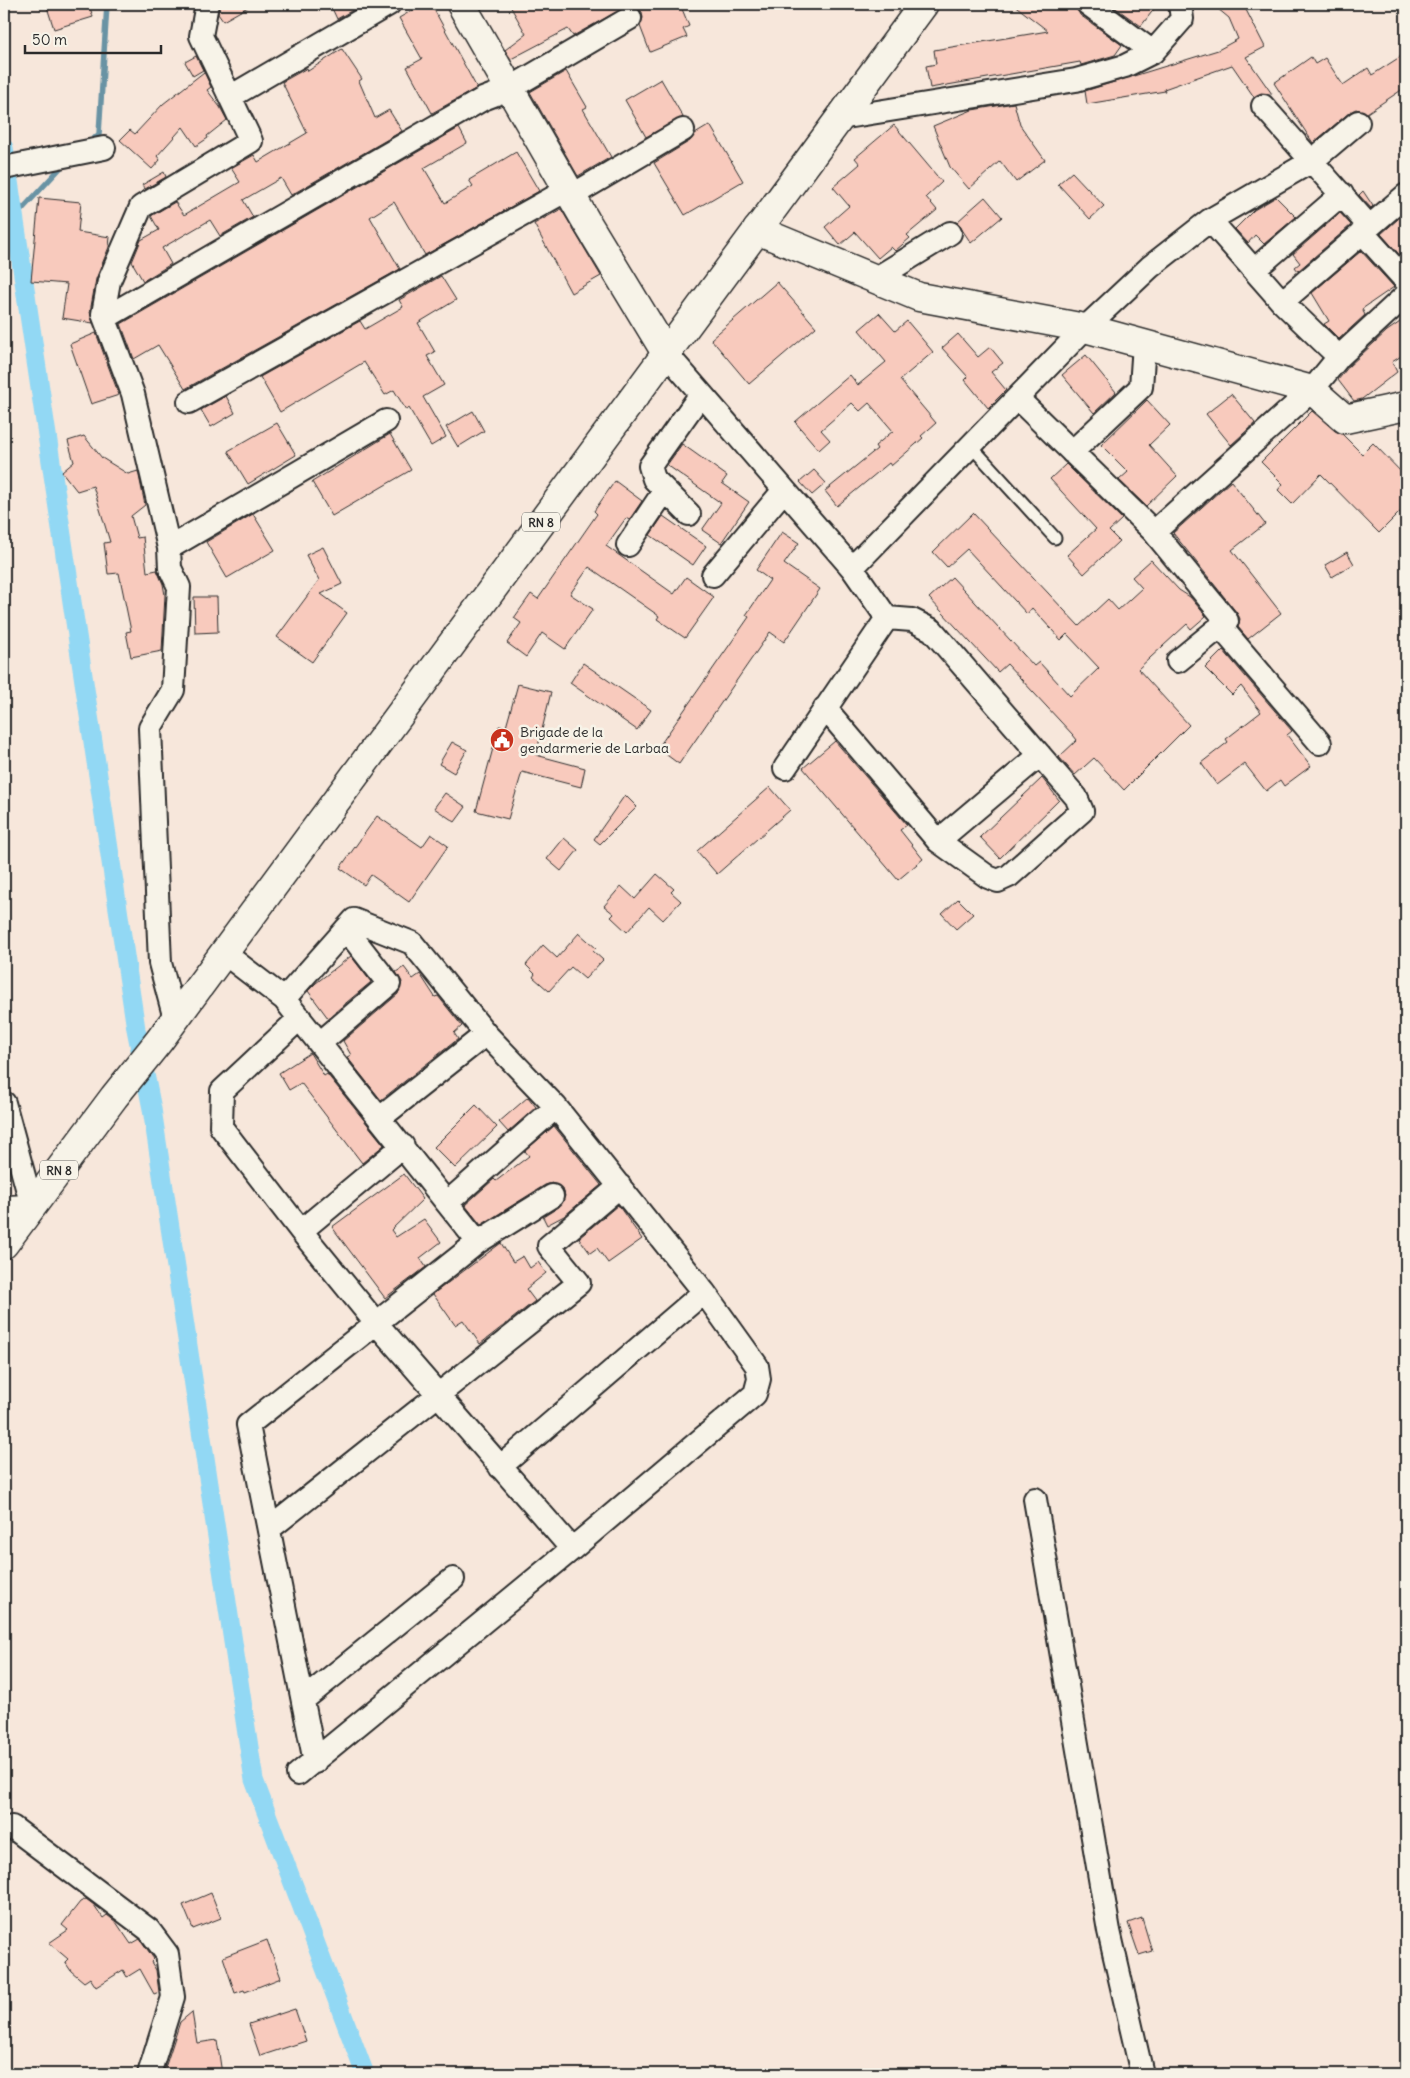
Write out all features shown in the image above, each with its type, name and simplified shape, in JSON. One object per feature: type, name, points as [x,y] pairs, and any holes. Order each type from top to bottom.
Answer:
[{"type":"main road","points":[[461,4],[569,193],[666,353]]},
{"type":"main road","name":"RN 8","points":[[4,1244],[114,1097],[159,1041],[924,4]]},
{"type":"main road","points":[[757,230],[919,297],[1085,328],[1312,390],[1345,419],[1406,406]]},
{"type":"street","points":[[175,1019],[160,963],[150,728],[173,690],[179,586],[170,568],[169,548],[133,394],[103,314],[109,281],[141,207],[251,141],[201,36],[207,4]]},
{"type":"street","points":[[230,97],[389,4]]},
{"type":"street","points":[[1088,4],[1153,52]]},
{"type":"street","points":[[840,118],[1076,80],[1125,66],[1153,52],[1182,19],[1180,4]]},
{"type":"street","points":[[105,318],[483,99],[509,89],[630,18]]},
{"type":"street","points":[[1263,106],[1342,194],[1365,229],[1406,281]]},
{"type":"street","points":[[852,568],[1085,328],[1150,267],[1210,220],[1312,161],[1358,122]]},
{"type":"street","points":[[189,402],[683,130]]},
{"type":"street","points":[[4,168],[104,148]]},
{"type":"street","points":[[1254,270],[1342,194]]},
{"type":"street","points":[[1282,302],[1406,195]]},
{"type":"street","points":[[1210,220],[1282,302],[1339,357]]},
{"type":"street","points":[[875,279],[950,233]]},
{"type":"street","points":[[1154,532],[1312,390],[1339,357],[1406,295]]},
{"type":"street","points":[[1072,452],[1141,387],[1144,344]]},
{"type":"street","points":[[666,353],[852,568],[887,618]]},
{"type":"street","points":[[690,514],[654,479],[650,466],[701,394]]},
{"type":"street","points":[[1017,398],[1154,532],[1227,621],[1178,661]]},
{"type":"street","points":[[169,548],[386,421]]},
{"type":"street","points":[[628,545],[665,490]]},
{"type":"street","points":[[713,575],[784,490]]},
{"type":"street","points":[[785,768],[887,618]]},
{"type":"street","points":[[826,708],[938,841],[988,877],[998,881],[1009,876],[1082,811],[1076,797],[932,630],[912,620],[887,618]]},
{"type":"street","points":[[1220,626],[1320,743]]},
{"type":"street","points":[[938,841],[1040,755]]},
{"type":"street","points":[[284,999],[354,920],[412,943],[486,1034],[556,1107],[620,1186],[704,1292],[757,1366],[759,1380],[755,1394],[572,1549],[307,1768],[303,1700],[248,1425],[478,1242],[552,1196]]},
{"type":"street","points":[[320,1043],[389,984],[346,929]]},
{"type":"street","points":[[224,953],[284,999],[448,1202],[478,1242]]},
{"type":"street","points":[[300,1018],[222,1091],[221,1127],[301,1231],[376,1323],[572,1549]]},
{"type":"street","points":[[380,1118],[486,1034]]},
{"type":"street","points":[[4,1103],[32,1206],[4,1207]]},
{"type":"street","points":[[448,1202],[556,1107]]},
{"type":"street","points":[[301,1231],[403,1146]]},
{"type":"street","points":[[269,1529],[579,1283],[549,1246],[620,1186]]},
{"type":"street","points":[[500,1466],[704,1292]]},
{"type":"street","points":[[1035,1499],[1109,1931],[1142,2074]]},
{"type":"street","points":[[303,1700],[453,1579]]},
{"type":"street","points":[[12,1827],[149,1930],[167,1954],[173,1997],[148,2074]]},
{"type":"lane","points":[[971,446],[1055,538]]},
{"type":"building","points":[[46,4],[89,4],[93,17],[54,29]]},
{"type":"building","points":[[220,4],[253,4],[223,21],[218,14]]},
{"type":"building","points":[[330,4],[363,4],[337,19]]},
{"type":"building","points":[[423,4],[431,4],[477,88],[432,113],[407,67],[422,59],[399,18]]},
{"type":"building","points":[[509,4],[680,4],[689,26],[683,29],[687,37],[650,52],[640,26],[643,18],[642,12],[636,6],[629,5],[573,36],[568,29],[511,59],[505,50],[526,34]]},
{"type":"building","points":[[1013,4],[1075,4],[1080,15],[1122,45],[1115,55],[1081,65],[1080,62],[930,88],[926,66],[936,64],[934,50],[1048,31]]},
{"type":"building","points":[[1110,4],[1158,4],[1141,26]]},
{"type":"building","points":[[1212,4],[1243,4],[1265,47],[1246,57],[1272,94],[1261,93],[1254,97],[1232,65],[1164,89],[1165,91],[1087,104],[1085,91],[1218,50],[1238,39],[1229,18]]},
{"type":"building","points":[[342,49],[362,79],[359,81],[375,118],[389,110],[402,131],[291,195],[281,178],[243,200],[253,217],[220,236],[210,220],[162,248],[171,264],[143,281],[132,262],[141,240],[159,230],[151,216],[175,202],[184,215],[240,182],[231,168],[254,155],[258,162],[307,133],[282,82],[307,68],[308,71]]},
{"type":"building","points":[[1406,53],[1406,87],[1367,113],[1356,109],[1350,112],[1313,143],[1274,83],[1311,57],[1315,64],[1325,58],[1343,85],[1368,68],[1372,75]]},
{"type":"building","points":[[196,56],[203,70],[193,76],[185,62]]},
{"type":"building","points":[[566,71],[587,107],[583,109],[611,157],[578,176],[530,92]]},
{"type":"building","points":[[204,72],[211,87],[207,90],[227,120],[207,136],[208,138],[196,146],[183,127],[157,156],[160,160],[152,169],[120,140],[130,130],[135,134],[163,104]]},
{"type":"building","points":[[661,79],[683,117],[646,137],[625,100]]},
{"type":"building","points":[[1014,103],[1020,125],[1045,160],[1016,182],[1000,161],[969,189],[950,167],[933,126],[972,110]]},
{"type":"building","points":[[710,125],[743,181],[685,215],[654,163],[690,141],[695,134]]},
{"type":"building","points":[[894,125],[942,182],[926,197],[937,210],[907,235],[910,238],[895,251],[891,247],[878,258],[855,232],[840,245],[825,227],[849,206],[833,187],[860,164],[855,158]]},
{"type":"building","points":[[459,128],[467,143],[424,168],[445,203],[473,186],[469,180],[516,152],[539,191],[425,255],[394,202],[370,217],[400,269],[185,389],[158,345],[134,359],[121,324]]},
{"type":"building","points":[[164,172],[166,177],[145,189],[142,185]]},
{"type":"building","points":[[1072,172],[1104,206],[1090,219],[1058,184]]},
{"type":"building","points":[[1363,191],[1373,206],[1371,208],[1359,195]]},
{"type":"building","points":[[985,197],[1002,217],[971,243],[957,222]]},
{"type":"building","points":[[1276,197],[1296,217],[1264,244],[1255,235],[1248,243],[1235,229],[1254,210]]},
{"type":"building","points":[[39,198],[81,202],[78,232],[110,237],[109,247],[96,279],[90,312],[93,323],[62,318],[67,284],[31,281]]},
{"type":"building","points":[[561,209],[601,276],[571,293],[534,224]]},
{"type":"building","points":[[1406,212],[1406,262],[1381,234]]},
{"type":"building","points":[[1340,213],[1351,225],[1298,271],[1295,267],[1300,263],[1293,254]]},
{"type":"building","points":[[1361,251],[1394,287],[1362,309],[1365,315],[1339,339],[1324,324],[1329,321],[1312,293]]},
{"type":"building","points":[[441,276],[456,300],[418,323],[435,352],[427,356],[444,385],[423,397],[446,437],[431,446],[409,408],[406,410],[394,390],[385,395],[364,362],[280,412],[260,377],[360,321],[365,329],[403,307],[399,300]]},
{"type":"building","points":[[777,282],[816,327],[749,384],[711,339]]},
{"type":"building","points":[[879,313],[895,331],[907,321],[933,352],[900,380],[936,423],[921,436],[923,438],[891,466],[889,463],[837,506],[825,491],[877,449],[875,446],[893,431],[869,403],[860,411],[852,403],[821,430],[830,440],[819,450],[795,422],[850,375],[858,385],[886,362],[859,330]]},
{"type":"building","points":[[1406,318],[1406,353],[1392,362],[1397,372],[1362,399],[1354,401],[1338,380],[1349,366],[1387,331]]},
{"type":"building","points":[[96,333],[119,395],[91,404],[70,344]]},
{"type":"building","points":[[958,334],[978,357],[990,347],[1003,363],[991,372],[1006,390],[988,408],[965,380],[968,377],[942,348]]},
{"type":"building","points":[[1086,355],[1116,392],[1094,413],[1062,375]]},
{"type":"building","points":[[1231,394],[1255,423],[1231,445],[1206,414]]},
{"type":"building","points":[[226,396],[235,413],[211,427],[201,410]]},
{"type":"building","points":[[1147,400],[1170,425],[1149,445],[1177,476],[1146,506],[1119,480],[1128,472],[1101,445]]},
{"type":"building","points":[[473,411],[484,431],[458,447],[446,427]]},
{"type":"building","points":[[1312,411],[1335,431],[1342,434],[1362,454],[1373,443],[1406,477],[1406,506],[1379,533],[1321,474],[1292,504],[1278,490],[1283,484],[1261,462]]},
{"type":"building","points":[[277,423],[296,455],[248,484],[228,451]]},
{"type":"building","points":[[390,434],[411,470],[332,516],[312,482]]},
{"type":"building","points":[[84,436],[102,458],[128,474],[138,471],[145,505],[131,516],[137,538],[143,537],[147,572],[157,570],[163,584],[165,595],[162,651],[131,657],[126,632],[131,631],[119,573],[108,574],[104,543],[110,542],[93,486],[77,491],[62,472],[74,462],[68,441]]},
{"type":"building","points":[[682,444],[727,476],[722,483],[749,502],[721,543],[702,530],[721,503],[667,465]]},
{"type":"building","points":[[1066,464],[1122,519],[1109,531],[1119,541],[1084,574],[1067,555],[1096,529],[1050,479]]},
{"type":"building","points":[[814,470],[826,483],[812,495],[800,482]]},
{"type":"building","points":[[615,481],[642,501],[629,520],[626,518],[606,546],[674,594],[686,577],[714,597],[685,638],[657,619],[659,616],[589,567],[570,594],[593,609],[565,649],[542,633],[526,657],[507,643],[521,623],[514,618],[531,594],[538,599],[597,514],[594,511]]},
{"type":"building","points":[[1231,481],[1265,524],[1232,550],[1281,613],[1248,639],[1238,627],[1240,619],[1237,613],[1173,533]]},
{"type":"building","points":[[973,513],[1079,626],[1108,599],[1118,610],[1142,588],[1132,577],[1151,560],[1179,590],[1190,597],[1206,616],[1191,629],[1187,624],[1138,669],[1189,725],[1124,790],[1094,758],[1075,775],[1059,757],[1077,740],[1073,735],[1007,664],[998,672],[929,598],[952,577],[1034,666],[1039,662],[1070,696],[1099,668],[1067,634],[1061,640],[1032,608],[1027,614],[967,549],[947,567],[933,552]]},
{"type":"building","points":[[253,514],[275,550],[227,578],[206,542]]},
{"type":"building","points":[[663,516],[706,546],[693,565],[650,535]]},
{"type":"building","points":[[782,532],[799,543],[784,564],[820,589],[784,642],[770,632],[679,764],[660,750],[660,745],[749,617],[746,615],[770,580],[756,570]]},
{"type":"building","points":[[323,547],[342,584],[321,594],[347,613],[312,662],[277,637],[319,580],[306,555]]},
{"type":"building","points":[[1347,552],[1354,564],[1332,577],[1325,565]]},
{"type":"building","points":[[194,597],[217,597],[218,632],[195,633]]},
{"type":"building","points":[[1223,650],[1292,731],[1287,735],[1311,766],[1284,786],[1280,780],[1266,791],[1245,764],[1217,785],[1201,763],[1228,742],[1226,739],[1261,712],[1241,686],[1232,695],[1205,668]]},
{"type":"building","points":[[583,663],[651,710],[637,730],[570,683]]},
{"type":"building","points":[[518,684],[551,692],[536,755],[585,768],[581,787],[522,772],[508,819],[476,811],[499,726],[506,727]]},
{"type":"building","points":[[835,741],[907,825],[900,830],[923,859],[898,880],[803,768]]},
{"type":"building","points":[[452,742],[467,750],[454,773],[439,764]]},
{"type":"building","points":[[1042,778],[1059,800],[1000,858],[980,837]]},
{"type":"building","points":[[770,787],[790,810],[717,874],[697,851]]},
{"type":"building","points":[[445,793],[466,807],[455,822],[434,808]]},
{"type":"building","points":[[625,795],[637,807],[600,844],[594,839]]},
{"type":"building","points":[[377,816],[422,847],[431,834],[448,846],[409,902],[371,875],[364,885],[340,868]]},
{"type":"building","points":[[564,838],[578,850],[561,871],[547,859]]},
{"type":"building","points":[[657,874],[674,889],[671,892],[681,901],[663,920],[649,907],[627,932],[611,917],[614,914],[604,906],[621,886],[635,899]]},
{"type":"building","points":[[958,899],[973,914],[956,929],[942,914]]},
{"type":"building","points":[[579,933],[596,948],[593,951],[603,960],[585,979],[571,967],[549,991],[533,977],[535,974],[526,965],[543,945],[557,958]]},
{"type":"building","points":[[351,956],[371,982],[328,1018],[308,991]]},
{"type":"building","points":[[404,967],[413,979],[420,974],[435,997],[438,996],[462,1026],[454,1033],[458,1039],[381,1100],[347,1057],[351,1055],[343,1041],[398,994],[402,982],[396,972]]},
{"type":"building","points":[[310,1053],[324,1076],[327,1074],[384,1145],[362,1163],[301,1083],[289,1090],[279,1073]]},
{"type":"building","points":[[528,1097],[536,1107],[508,1132],[499,1122]]},
{"type":"building","points":[[476,1105],[497,1127],[455,1168],[434,1147]]},
{"type":"building","points":[[554,1126],[601,1185],[564,1216],[547,1225],[543,1217],[559,1207],[565,1196],[563,1189],[552,1183],[545,1185],[481,1225],[465,1205],[494,1179],[496,1181],[529,1156],[525,1151]]},
{"type":"building","points":[[404,1174],[423,1199],[391,1230],[396,1237],[424,1219],[441,1242],[420,1258],[426,1267],[385,1298],[332,1227]]},
{"type":"building","points":[[618,1205],[642,1239],[608,1263],[597,1248],[590,1253],[579,1238]]},
{"type":"building","points":[[501,1243],[513,1262],[523,1256],[530,1268],[538,1262],[546,1273],[526,1289],[535,1301],[480,1344],[463,1320],[455,1325],[433,1294]]},
{"type":"building","points":[[211,1893],[221,1918],[193,1929],[183,1905]]},
{"type":"building","points":[[86,1899],[94,1905],[103,1918],[107,1915],[116,1922],[131,1944],[140,1939],[154,1959],[151,1962],[156,1970],[159,1992],[154,1994],[140,1969],[127,1977],[123,1970],[96,1987],[90,1978],[84,1982],[71,1971],[65,1962],[68,1959],[49,1943],[68,1930],[62,1925],[80,1902]]},
{"type":"building","points":[[1142,1918],[1152,1951],[1139,1955],[1128,1923]]},
{"type":"building","points":[[267,1940],[281,1978],[245,1992],[244,1990],[235,1993],[223,1957]]},
{"type":"building","points":[[295,2009],[306,2041],[260,2056],[249,2024]]},
{"type":"building","points":[[192,2012],[197,2043],[217,2040],[222,2074],[163,2074],[180,2022]]},
{"type":"waterway","points":[[88,144],[99,134],[107,4]]},
{"type":"waterway","points":[[4,148],[136,1029],[152,1109],[254,1780],[365,2074]]},
{"type":"waterway","points":[[14,218],[64,164]]},
{"type":"place","name":"Brigade de la gendarmerie de Larbaa","points":[[502,740]]}]
